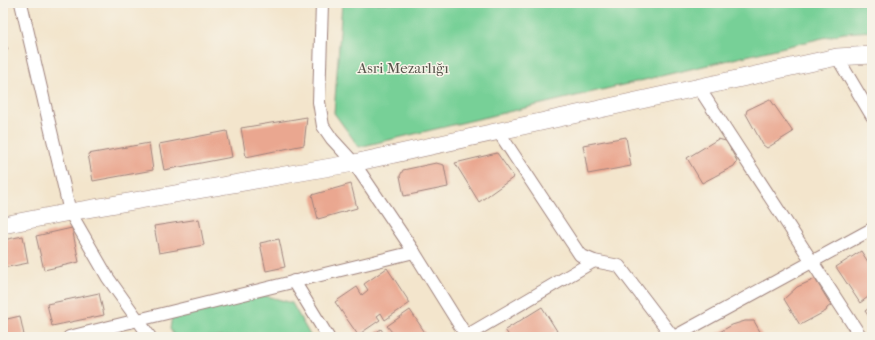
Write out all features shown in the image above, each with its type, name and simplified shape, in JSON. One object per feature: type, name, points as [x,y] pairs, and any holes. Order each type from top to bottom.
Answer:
[{"type":"street","points":[[21,3],[70,212],[108,278],[150,337]]},
{"type":"street","points":[[322,3],[319,102],[323,126],[332,139],[354,163],[414,252],[466,336],[594,261]]},
{"type":"street","points":[[3,225],[354,163],[837,57],[872,55]]},
{"type":"street","points":[[837,57],[872,116]]},
{"type":"street","points":[[699,88],[860,337]]},
{"type":"street","points":[[498,131],[580,255],[594,261],[619,266],[674,337],[872,229]]},
{"type":"street","points":[[69,337],[414,252]]},
{"type":"street","points":[[294,281],[328,337]]},
{"type":"green space","name":"Asri Mezarlığı","points":[[342,3],[872,3],[872,31],[844,33],[359,147],[334,113]]},
{"type":"green space","points":[[267,296],[292,303],[311,337],[175,337],[170,329],[172,316]]},
{"type":"building","points":[[3,45],[8,48],[3,55]]},
{"type":"building","points":[[770,99],[793,132],[767,148],[763,145],[746,114],[747,110]]},
{"type":"building","points":[[307,117],[304,145],[246,157],[241,128]]},
{"type":"building","points":[[227,131],[232,157],[164,170],[159,144]]},
{"type":"building","points":[[626,137],[631,166],[588,174],[583,145]]},
{"type":"building","points":[[718,139],[726,141],[737,161],[734,166],[702,183],[687,158]]},
{"type":"building","points":[[149,143],[153,170],[93,181],[88,154]]},
{"type":"building","points":[[497,153],[514,177],[479,202],[455,163]]},
{"type":"building","points":[[436,163],[444,165],[448,187],[404,196],[400,176],[403,170]]},
{"type":"building","points":[[351,184],[357,208],[318,219],[312,195]]},
{"type":"building","points":[[199,219],[204,245],[159,253],[154,226]]},
{"type":"building","points":[[72,228],[79,262],[44,270],[36,236]]},
{"type":"building","points":[[23,236],[28,263],[3,268],[3,240]]},
{"type":"building","points":[[279,239],[285,267],[266,271],[260,243]]},
{"type":"building","points":[[861,251],[872,268],[872,294],[860,303],[836,267]]},
{"type":"building","points":[[387,268],[410,303],[385,320],[381,313],[377,316],[380,320],[358,335],[335,302],[357,287],[362,295],[368,290],[364,284]]},
{"type":"building","points":[[815,279],[831,305],[826,311],[800,325],[784,299],[797,287]]},
{"type":"building","points":[[99,293],[104,315],[52,326],[47,304]]},
{"type":"building","points":[[872,306],[872,321],[865,311]]},
{"type":"building","points":[[542,307],[557,331],[547,337],[510,337],[505,330]]},
{"type":"building","points":[[410,310],[428,337],[386,337],[392,332],[387,326]]},
{"type":"building","points":[[20,316],[24,335],[3,337],[3,320]]},
{"type":"building","points":[[745,321],[754,321],[763,337],[711,337],[732,325]]},
{"type":"building","points":[[381,329],[386,337],[369,337]]}]
